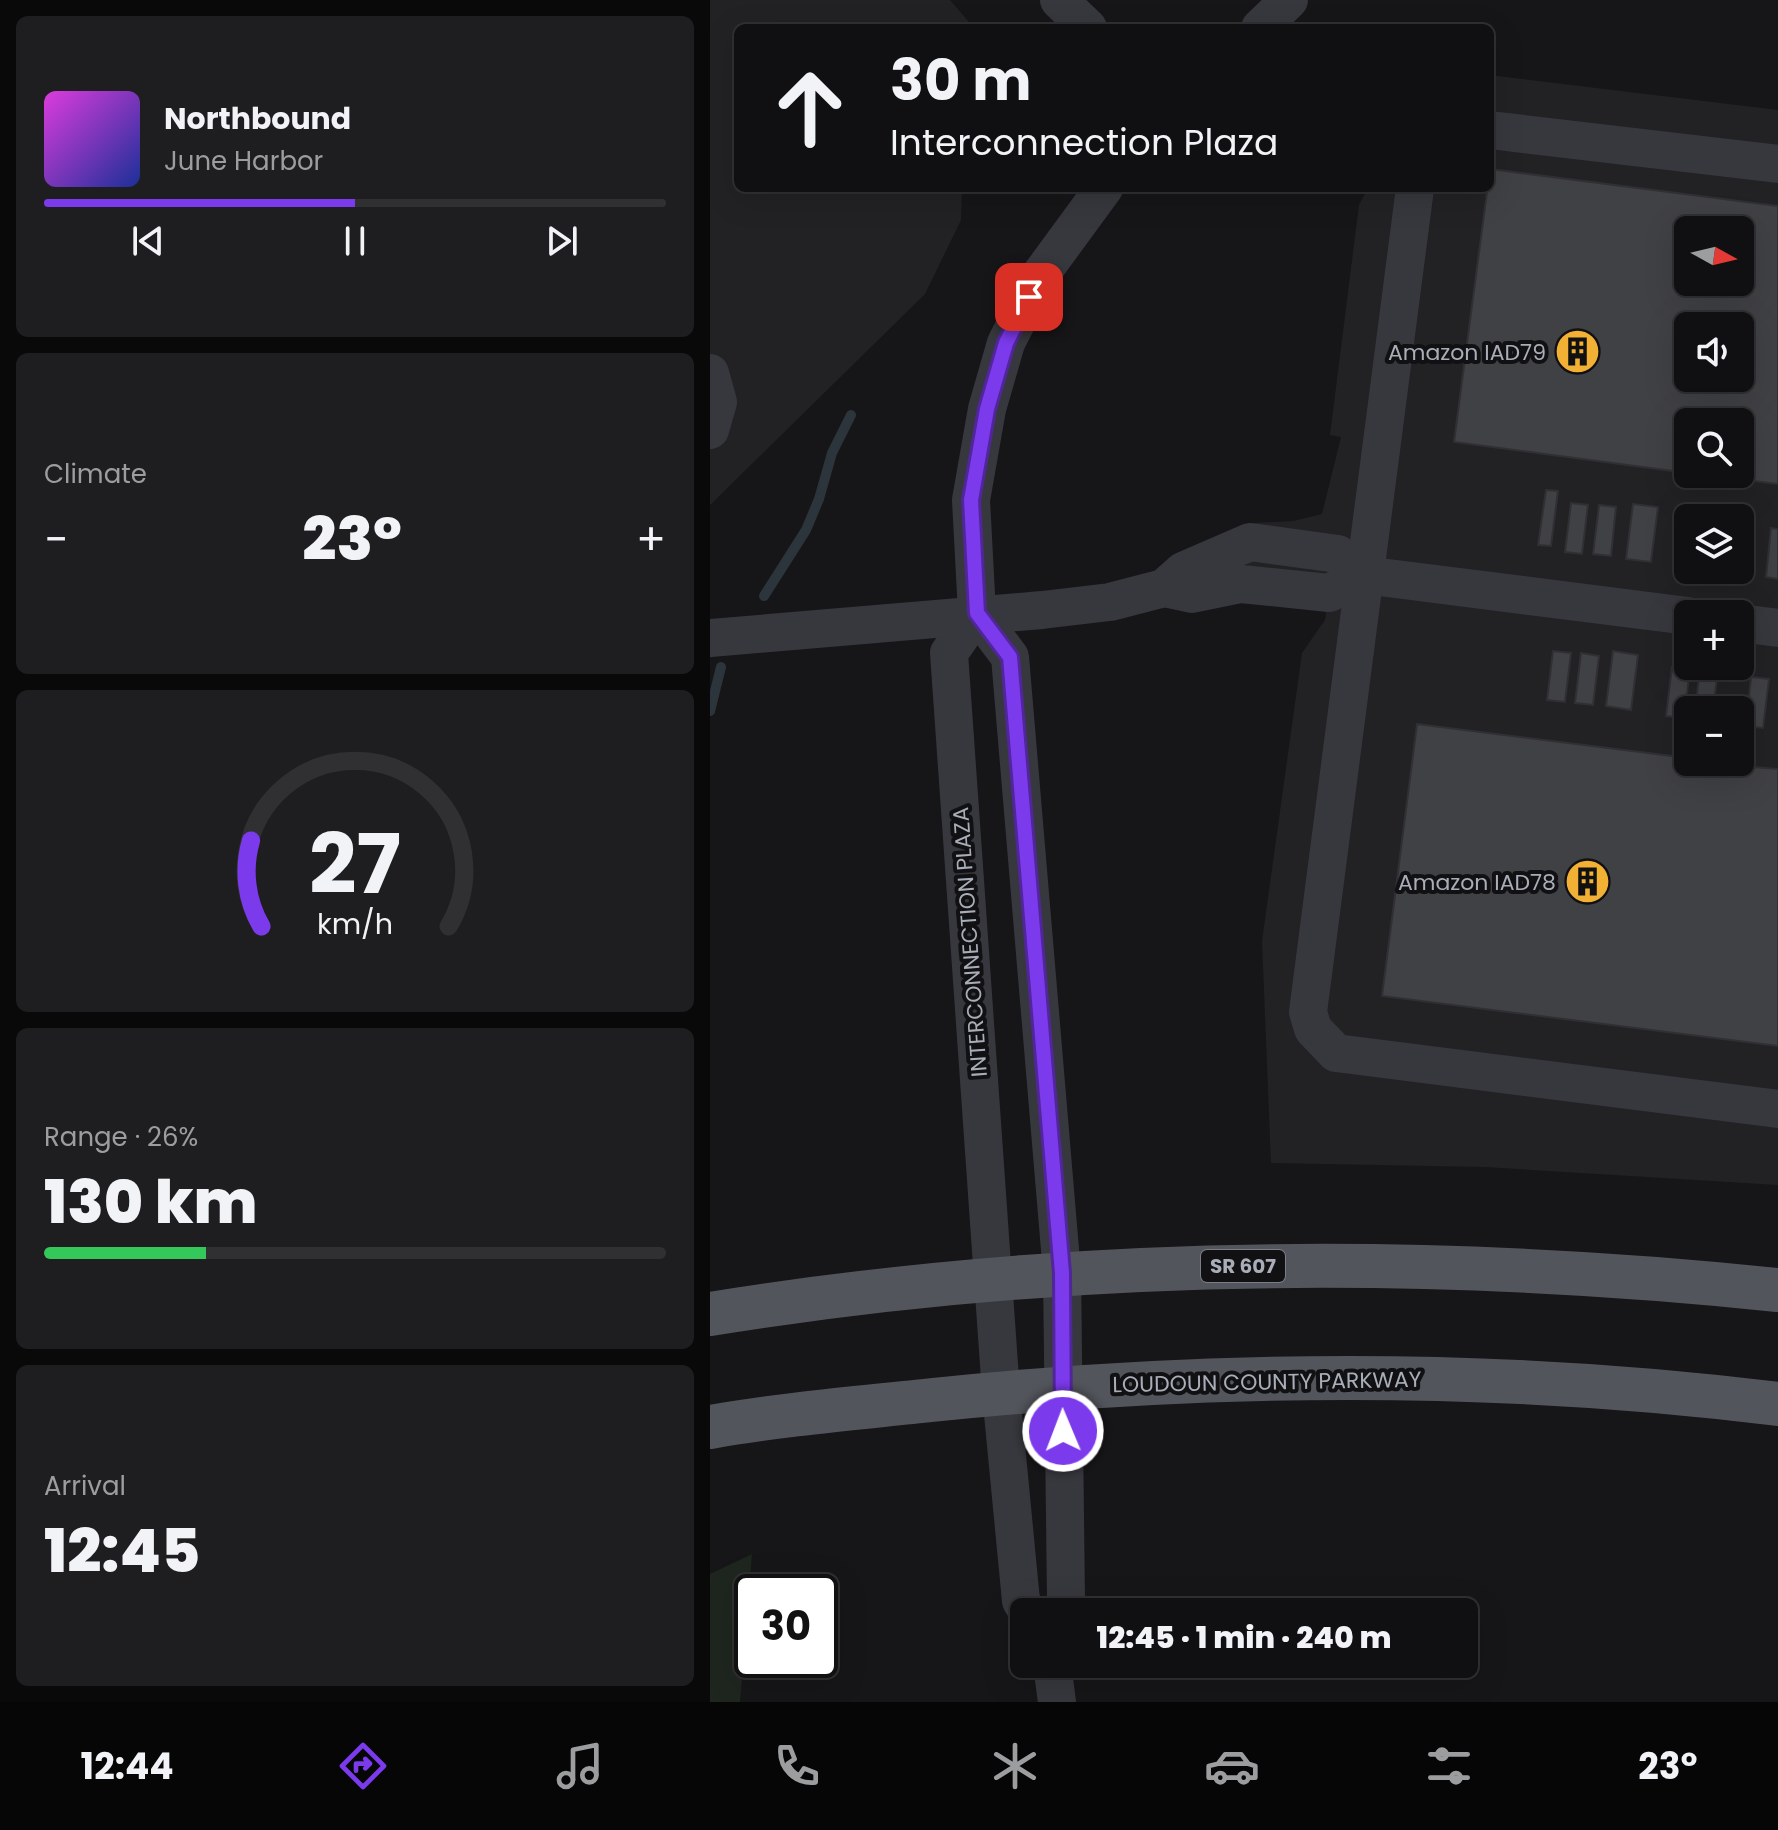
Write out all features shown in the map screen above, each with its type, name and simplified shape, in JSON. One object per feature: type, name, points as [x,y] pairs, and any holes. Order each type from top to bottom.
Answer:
[{"type":"main road","name":"SR 607","points":[[710,1314],[1062,1273],[1320,1263],[1650,1277],[1778,1290]]},
{"type":"main road","name":"LOUDOUN COUNTY PARKWAY","points":[[710,1427],[828,1410],[1062,1387],[1248,1378],[1479,1379],[1688,1393],[1778,1404]]},
{"type":"street","points":[[1264,24],[1289,0]]},
{"type":"street","points":[[1494,130],[1778,164]]},
{"type":"street","points":[[1066,1598],[1062,1273],[1010,657],[977,613],[971,500],[987,409],[1002,356],[1041,274],[1101,192]]},
{"type":"street","points":[[1414,192],[1308,1012],[1313,1029],[1321,1041],[1336,1053],[1778,1109]]},
{"type":"street","points":[[710,373],[718,402],[710,430]]},
{"type":"street","points":[[710,638],[1110,602],[1164,588],[1183,571],[1250,542],[1338,554],[1364,575],[1674,614]]},
{"type":"street","name":"INTERCONNECTION PLAZA","points":[[977,613],[949,653],[1001,1393],[1021,1598]]},
{"type":"street","points":[[1754,625],[1778,628]]},
{"type":"street","points":[[1054,1678],[1057,1702]]},
{"type":"shaded area","points":[[710,0],[950,0],[968,24],[734,24],[734,192],[962,192],[961,220],[925,294],[710,505]]},
{"type":"shaded area","points":[[1494,75],[1778,110],[1778,1185],[1485,1167],[1271,1163],[1262,941],[1302,653],[1325,620],[1331,580],[1246,571],[1253,523],[1293,521],[1322,514],[1341,437],[1330,435],[1359,205],[1366,192],[1494,192]]},
{"type":"shaded area","points":[[752,1554],[750,1574],[734,1574],[734,1678],[742,1678],[740,1702],[710,1702],[710,1574]]},
{"type":"building","name":"Amazon IAD79","points":[[1494,170],[1778,206],[1778,484],[1754,481],[1754,408],[1674,408],[1674,471],[1454,442],[1487,192],[1494,192]]},
{"type":"building","points":[[1546,490],[1558,491],[1551,546],[1538,545]]},
{"type":"building","points":[[1571,503],[1588,505],[1582,554],[1565,552]]},
{"type":"building","points":[[1633,504],[1658,507],[1651,562],[1626,559]]},
{"type":"building","points":[[1599,505],[1616,507],[1611,556],[1593,554]]},
{"type":"building","points":[[1771,528],[1778,529],[1778,579],[1766,577]]},
{"type":"building","points":[[1553,651],[1571,653],[1565,702],[1547,700]]},
{"type":"building","points":[[1613,651],[1638,655],[1631,710],[1606,706]]},
{"type":"building","points":[[1581,653],[1599,656],[1593,705],[1575,703]]},
{"type":"building","points":[[1674,667],[1674,680],[1689,680],[1687,696],[1674,696],[1674,717],[1666,716]]},
{"type":"building","points":[[1754,677],[1769,679],[1763,728],[1754,727],[1754,696],[1749,696],[1751,680]]},
{"type":"building","points":[[1699,680],[1717,680],[1715,696],[1697,696]]},
{"type":"building","name":"Amazon IAD78","points":[[1417,724],[1674,756],[1674,776],[1754,776],[1754,767],[1778,769],[1778,1046],[1382,996]]},
{"type":"waterway","points":[[764,596],[806,530],[832,453],[851,415]]},
{"type":"waterway","points":[[710,711],[721,667]]},
{"type":"place","name":"Amazon IAD79","points":[[1577,352]]},
{"type":"place","name":"Amazon IAD78","points":[[1587,882]]},
{"type":"route","points":[[1029,297],[1006,343],[987,409],[971,500],[977,613],[1010,657],[1062,1273],[1063,1431]]}]
